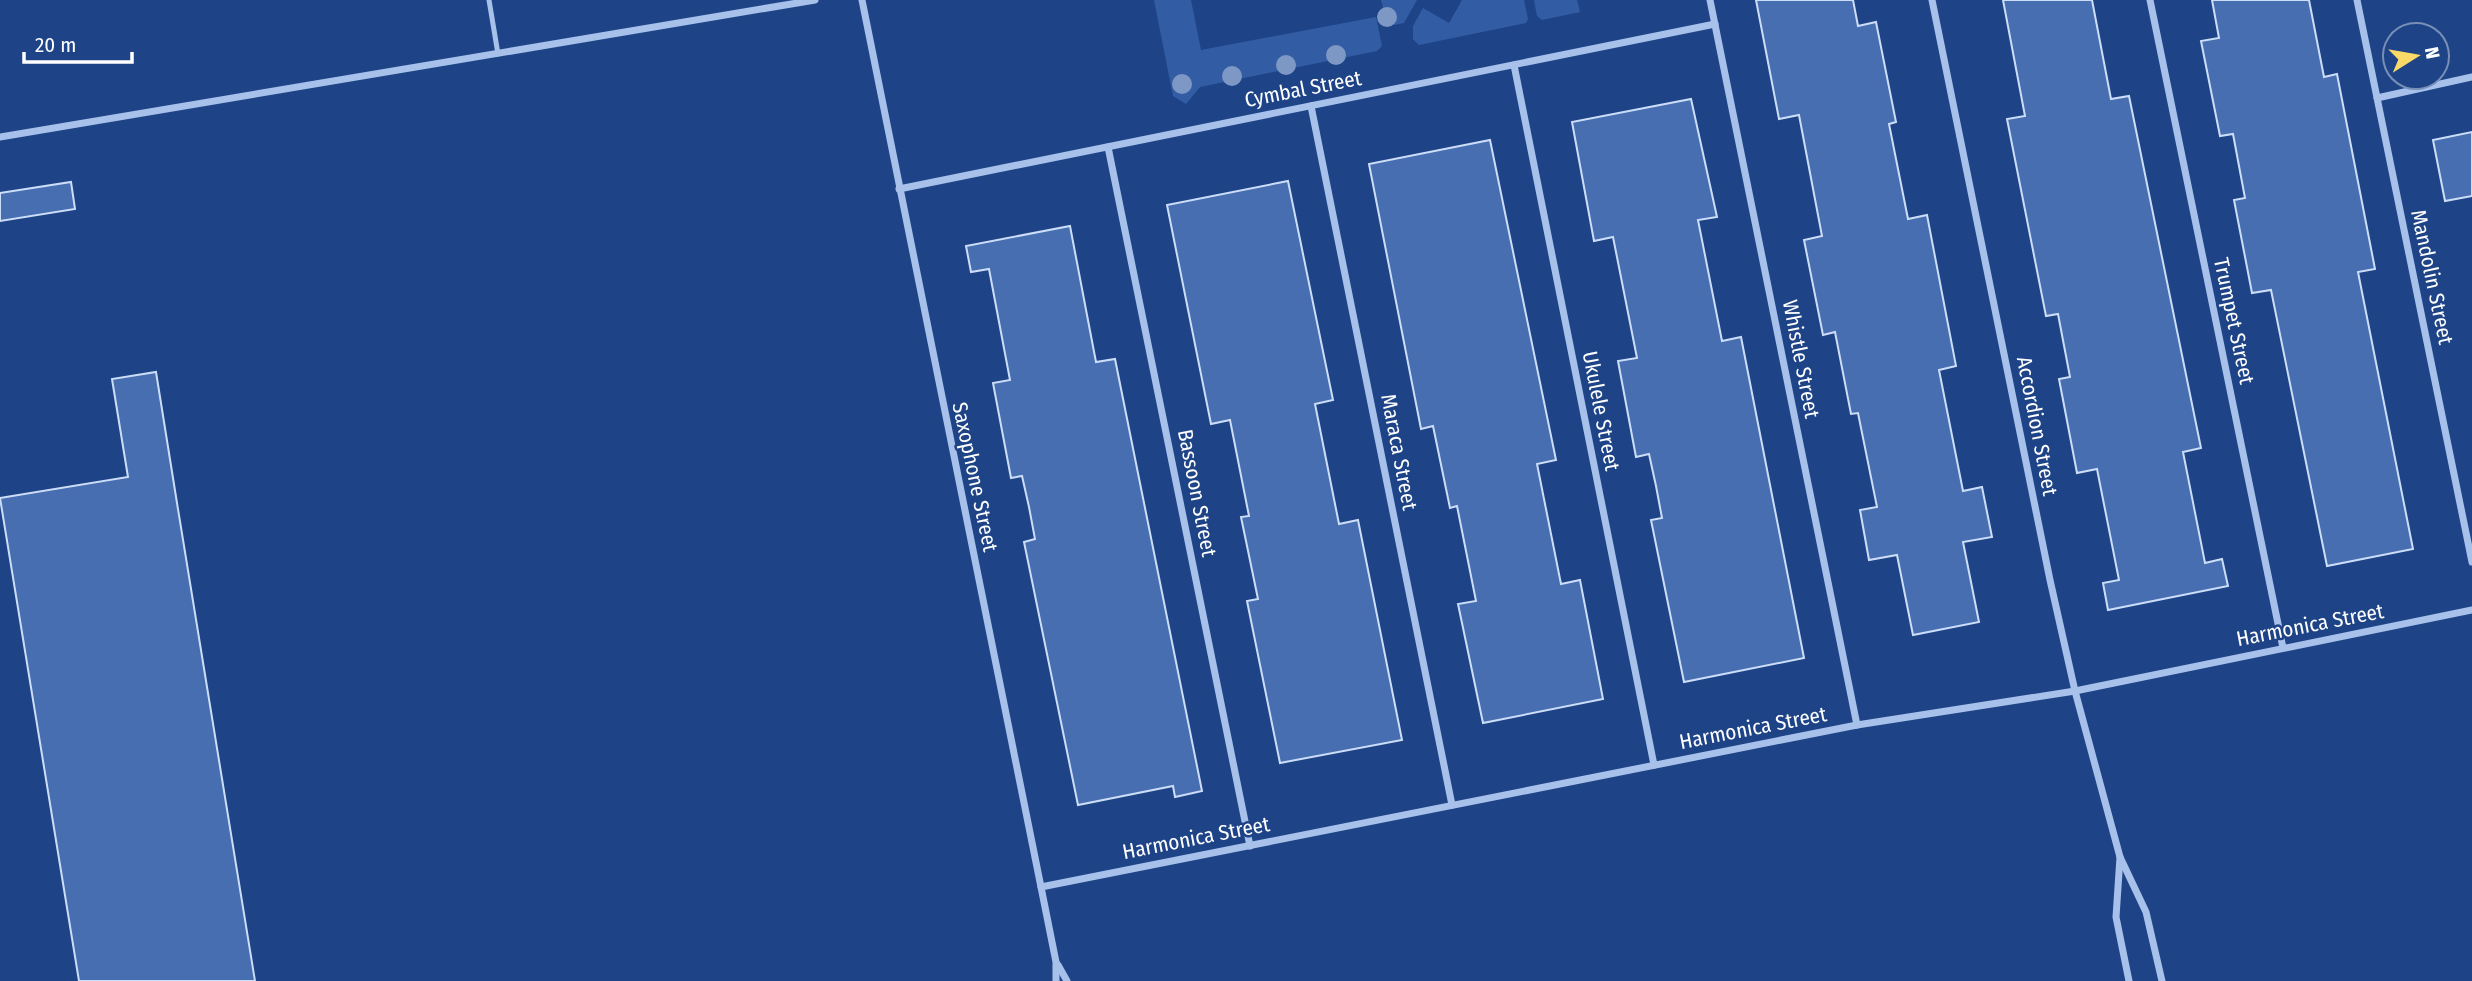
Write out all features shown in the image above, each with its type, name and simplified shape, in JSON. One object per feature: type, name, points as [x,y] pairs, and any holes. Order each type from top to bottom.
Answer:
[{"type":"street","points":[[0,137],[815,0]]},
{"type":"street","name":"Saxophone Street","points":[[862,0],[1056,962],[1056,981]]},
{"type":"street","name":"Whistle Street","points":[[1710,0],[1857,725]]},
{"type":"street","name":"Accordion Street","points":[[1932,0],[2047,567],[2075,691],[2120,857],[2146,912],[2162,981]]},
{"type":"street","name":"Trumpet Street","points":[[2150,0],[2283,648]]},
{"type":"street","name":"Mandolin Street","points":[[2357,0],[2472,562]]},
{"type":"street","name":"Cymbal Street","points":[[899,189],[1715,24]]},
{"type":"street","name":"Ukulele Street","points":[[1514,65],[1654,765]]},
{"type":"street","points":[[2377,98],[2472,77]]},
{"type":"street","name":"Maraca Street","points":[[1311,106],[1452,805]]},
{"type":"street","name":"Bassoon Street","points":[[1108,147],[1250,846]]},
{"type":"street","name":"Harmonica Street","points":[[1041,887],[1857,725],[2075,691],[2472,610]]},
{"type":"street","name":"Accordion Street","points":[[2120,857],[2116,917],[2129,981]]},
{"type":"street","name":"Saxophone Street","points":[[1056,962],[1067,981]]},
{"type":"lane","points":[[489,0],[498,54]]},
{"type":"shaded area","points":[[1154,0],[1191,0],[1201,50],[1376,17],[1382,46],[1377,51],[1200,87],[1186,104],[1173,96]]},
{"type":"shaded area","points":[[1381,0],[1417,0],[1404,23],[1394,25],[1386,18]]},
{"type":"shaded area","points":[[1462,0],[1524,0],[1528,19],[1526,23],[1419,45],[1413,39],[1413,26],[1423,8],[1449,23]]},
{"type":"shaded area","points":[[1534,0],[1577,0],[1580,12],[1542,20],[1537,16]]},
{"type":"building","points":[[1756,0],[1853,0],[1858,26],[1876,22],[1896,122],[1889,124],[1908,219],[1927,215],[1956,366],[1939,370],[1963,491],[1982,487],[1992,537],[1963,542],[1979,622],[1913,635],[1897,555],[1869,560],[1860,510],[1877,507],[1858,413],[1851,414],[1835,332],[1823,335],[1804,240],[1822,236],[1799,115],[1779,119]]},
{"type":"building","points":[[2003,0],[2092,0],[2111,99],[2129,96],[2201,448],[2183,452],[2205,563],[2222,559],[2228,586],[2108,610],[2103,583],[2119,580],[2097,469],[2077,473],[2059,379],[2070,377],[2058,314],[2046,316],[2007,119],[2025,116]]},
{"type":"building","points":[[2212,0],[2309,0],[2324,77],[2337,74],[2375,269],[2358,272],[2413,549],[2327,566],[2271,290],[2252,293],[2234,200],[2245,198],[2233,134],[2220,136],[2201,41],[2219,38]]},
{"type":"building","points":[[1691,99],[1717,217],[1698,220],[1722,341],[1741,337],[1804,658],[1684,682],[1651,520],[1662,518],[1656,486],[1649,454],[1636,457],[1618,361],[1637,358],[1613,237],[1594,241],[1572,122]]},
{"type":"building","points":[[2472,132],[2472,196],[2445,201],[2433,140]]},
{"type":"building","points":[[1490,140],[1556,460],[1537,464],[1561,584],[1580,580],[1603,699],[1483,723],[1458,604],[1476,601],[1457,506],[1450,508],[1433,426],[1421,429],[1369,164]]},
{"type":"building","points":[[1288,181],[1333,400],[1315,404],[1339,524],[1358,520],[1402,740],[1280,763],[1247,601],[1258,599],[1241,517],[1249,516],[1230,420],[1211,424],[1167,205]]},
{"type":"building","points":[[71,182],[75,209],[0,221],[0,193]]},
{"type":"building","points":[[1070,226],[1096,362],[1115,359],[1202,791],[1175,797],[1173,786],[1078,805],[1024,542],[1035,539],[1029,507],[1022,476],[1011,478],[993,383],[1010,380],[989,269],[971,272],[966,246]]},
{"type":"building","points":[[156,372],[255,981],[79,981],[0,498],[128,477],[112,379]]}]
